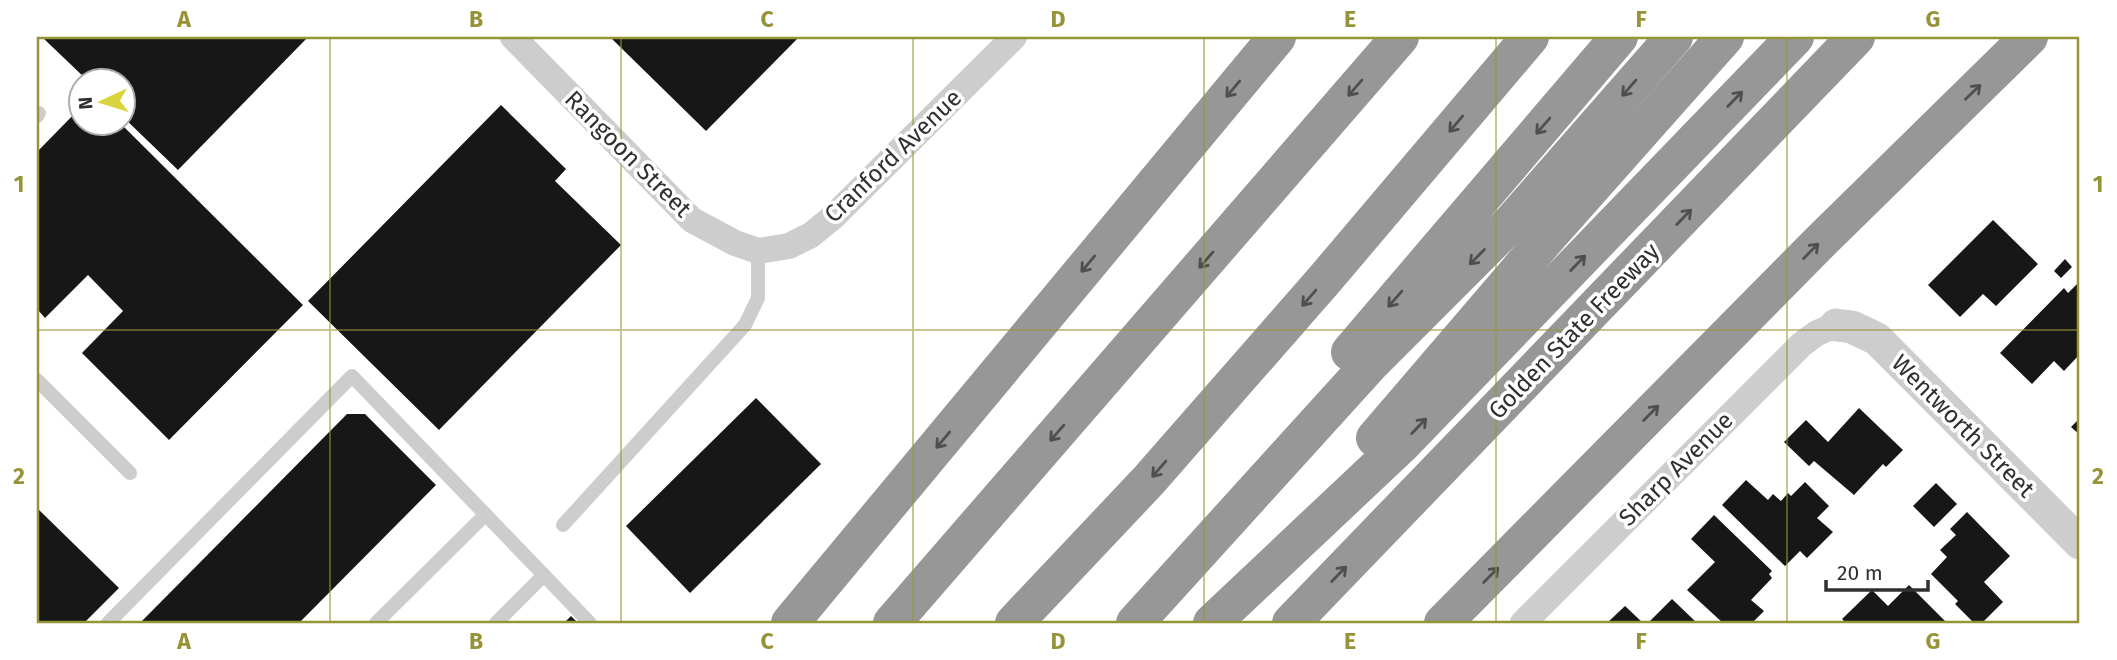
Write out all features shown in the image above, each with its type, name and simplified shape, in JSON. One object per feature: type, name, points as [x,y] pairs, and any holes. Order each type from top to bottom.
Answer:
[{"type":"highway","points":[[790,623],[1277,37]]},
{"type":"highway","points":[[892,623],[1400,37]]},
{"type":"highway","points":[[1014,623],[1149,480],[1325,279],[1530,37]]},
{"type":"highway","points":[[1108,623],[1282,431],[1619,37]]},
{"type":"highway","points":[[1135,623],[1371,363],[1513,221],[1674,37]]},
{"type":"highway","points":[[1299,541],[1326,495],[1544,241],[1725,37]]},
{"type":"highway","points":[[1212,623],[1401,445],[1795,37]]},
{"type":"highway","name":"Golden State Freeway","points":[[1291,623],[1856,37]]},
{"type":"highway","points":[[1443,623],[1821,241],[2029,37]]},
{"type":"street","name":"Rangoon Street","points":[[513,37],[692,220],[735,243],[758,251]]},
{"type":"street","name":"Cranford Avenue","points":[[758,251],[789,246],[811,235],[833,217],[1014,37]]},
{"type":"street","name":"Wentworth Street","points":[[1836,325],[1864,331],[1877,339],[2080,543]]},
{"type":"street","name":"Sharp Avenue","points":[[1523,623],[1802,344],[1817,333],[1836,325]]},
{"type":"lane","points":[[563,525],[745,325],[758,298],[758,251]]},
{"type":"lane","points":[[108,623],[352,376],[590,623]]},
{"type":"lane","points":[[37,380],[130,473]]},
{"type":"lane","points":[[376,623],[485,516]]},
{"type":"lane","points":[[496,623],[544,575]]},
{"type":"building","points":[[42,37],[308,37],[178,170],[136,130],[136,66],[72,66]]},
{"type":"building","points":[[610,37],[799,37],[706,131]]},
{"type":"building","points":[[501,105],[566,169],[555,181],[621,245],[439,430],[308,301]]},
{"type":"building","points":[[66,122],[66,136],[133,136],[303,305],[169,440],[82,353],[123,311],[88,275],[45,318],[37,309],[37,152]]},
{"type":"building","points":[[1993,220],[2038,264],[1996,306],[1983,294],[1960,317],[1928,285]]},
{"type":"building","points":[[2065,259],[2072,267],[2061,278],[2054,271]]},
{"type":"building","points":[[2080,281],[2080,354],[2064,371],[2054,361],[2032,384],[2000,353],[2064,288],[2068,293]]},
{"type":"building","points":[[756,398],[821,464],[690,593],[626,526]]},
{"type":"building","points":[[1859,408],[1903,450],[1886,467],[1883,464],[1854,495],[1814,461],[1809,466],[1784,442],[1806,420],[1828,442]]},
{"type":"building","points":[[347,414],[365,414],[436,485],[299,623],[140,623]]},
{"type":"building","points":[[2080,418],[2080,435],[2071,427]]},
{"type":"building","points":[[1746,480],[1768,500],[1773,494],[1781,501],[1788,493],[1791,496],[1805,482],[1829,506],[1817,518],[1833,532],[1807,558],[1800,551],[1785,566],[1722,505]]},
{"type":"building","points":[[1936,483],[1957,504],[1934,527],[1913,506]]},
{"type":"building","points":[[37,508],[119,588],[84,623],[37,623]]},
{"type":"building","points":[[1967,512],[2010,556],[1984,582],[2003,602],[1982,623],[1974,623],[1955,604],[1958,601],[1931,574],[1947,557],[1940,550],[1956,535],[1950,529]]},
{"type":"building","points":[[1714,515],[1772,571],[1769,574],[1772,578],[1751,600],[1764,611],[1752,623],[1723,623],[1687,590],[1715,562],[1691,539]]},
{"type":"building","points":[[1909,585],[1947,623],[1846,623],[1842,619],[1872,590],[1888,606]]},
{"type":"building","points":[[1672,599],[1697,623],[1648,623]]},
{"type":"building","points":[[1625,606],[1643,623],[1607,623]]},
{"type":"building","points":[[571,616],[578,623],[564,623]]}]
